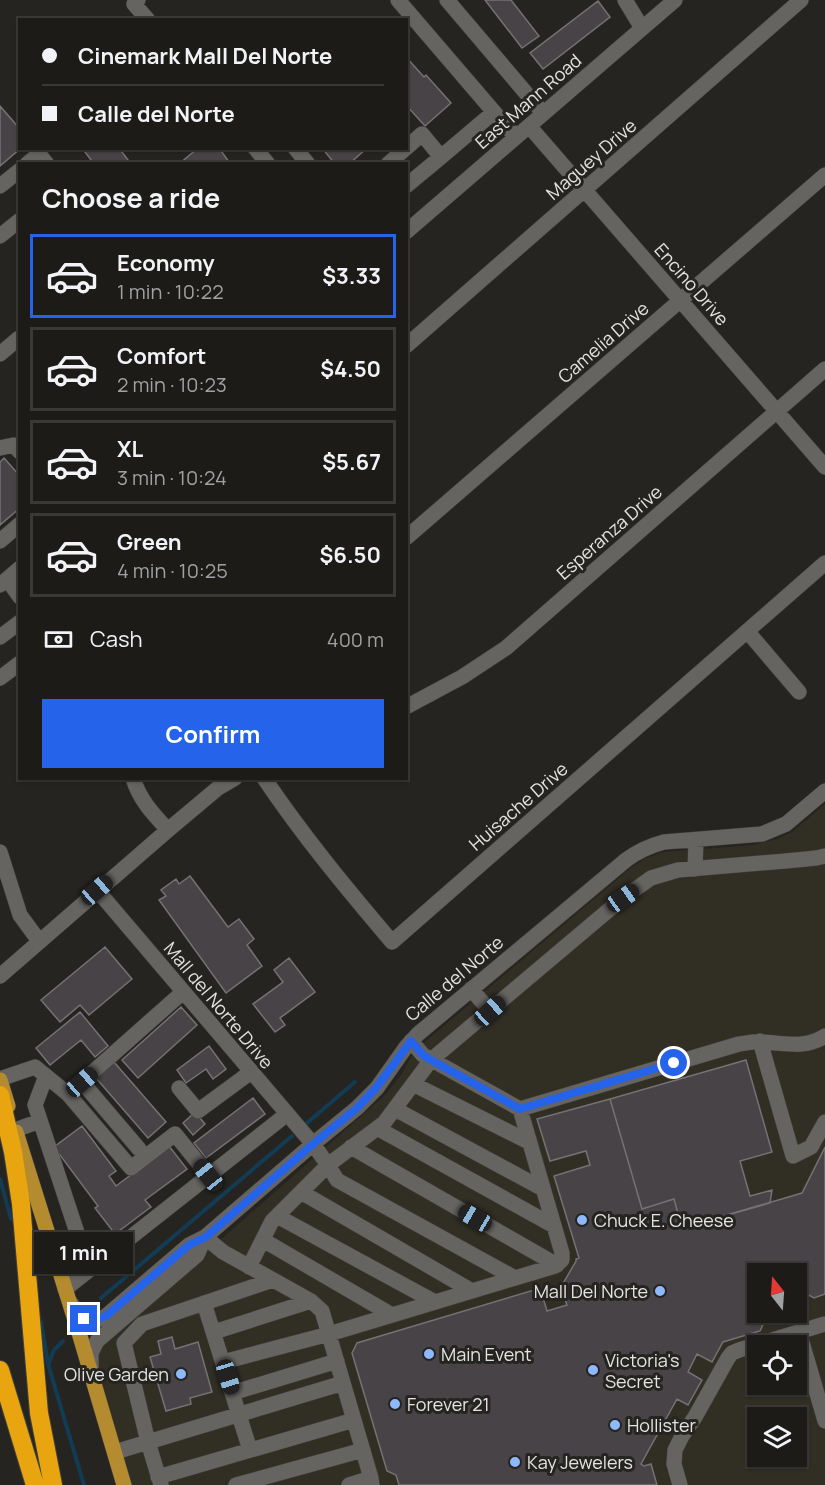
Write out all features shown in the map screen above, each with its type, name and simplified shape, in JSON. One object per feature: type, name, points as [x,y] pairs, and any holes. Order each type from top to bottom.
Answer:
[{"type":"highway","points":[[0,1095],[13,1152],[21,1204],[39,1413],[53,1485]]},
{"type":"highway","points":[[0,1370],[35,1485]]},
{"type":"main road","points":[[0,1079],[124,1485]]},
{"type":"street","points":[[398,0],[516,137]]},
{"type":"street","points":[[447,0],[543,113]]},
{"type":"street","points":[[626,0],[642,28]]},
{"type":"street","name":"East Mann Road","points":[[408,230],[675,0]]},
{"type":"street","name":"Maguey Drive","points":[[408,344],[801,0]]},
{"type":"street","points":[[135,1],[147,18]]},
{"type":"street","points":[[408,184],[494,112]]},
{"type":"street","name":"Encino Drive","points":[[529,126],[825,467]]},
{"type":"street","points":[[408,146],[422,134],[441,157]]},
{"type":"street","points":[[257,150],[266,162]]},
{"type":"street","points":[[297,150],[306,162]]},
{"type":"street","points":[[390,162],[404,150]]},
{"type":"street","points":[[29,162],[39,154],[45,162]]},
{"type":"street","points":[[0,186],[18,172]]},
{"type":"street","name":"Camelia Drive","points":[[408,536],[825,175]]},
{"type":"street","points":[[0,236],[18,222]]},
{"type":"street","points":[[0,354],[18,339]]},
{"type":"street","name":"Esperanza Drive","points":[[408,706],[462,677],[506,648],[825,369]]},
{"type":"street","points":[[0,448],[14,445],[18,450]]},
{"type":"street","points":[[0,541],[18,526]]},
{"type":"street","name":"Huisache Drive","points":[[265,780],[335,876],[392,942],[825,562]]},
{"type":"street","points":[[18,570],[4,582],[18,595]]},
{"type":"street","points":[[0,637],[18,623]]},
{"type":"street","points":[[747,631],[799,692]]},
{"type":"street","points":[[0,678],[18,664]]},
{"type":"street","points":[[134,780],[136,789],[147,806],[168,830]]},
{"type":"street","points":[[0,976],[97,890],[218,788],[232,780]]},
{"type":"street","name":"Calle del Norte","points":[[67,1295],[84,1319],[100,1319],[106,1316],[189,1245],[206,1237],[357,1108],[376,1088],[418,1034],[639,850],[664,842],[755,834],[775,829],[786,824],[825,791]]},
{"type":"street","points":[[695,869],[696,840]]},
{"type":"street","points":[[0,852],[20,915],[39,941]]},
{"type":"street","points":[[249,1267],[272,1221],[328,1164],[384,1123],[431,1060],[623,898],[651,878],[678,870],[825,856]]},
{"type":"street","name":"Mall del Norte Drive","points":[[97,890],[313,1144],[337,1180],[515,1278]]},
{"type":"street","points":[[566,909],[585,930]]},
{"type":"street","points":[[471,989],[490,1011]]},
{"type":"street","points":[[68,1094],[183,992]]},
{"type":"street","points":[[411,1041],[423,1055],[431,1060],[520,1109],[739,1044],[760,1041],[805,1045],[814,1043],[825,1036]]},
{"type":"street","points":[[760,1041],[793,1156],[811,1147],[825,1122]]},
{"type":"street","points":[[0,1079],[35,1067],[68,1094],[131,1168],[176,1134],[208,1175]]},
{"type":"street","points":[[179,1088],[198,1111],[251,1072]]},
{"type":"street","points":[[46,1076],[35,1105],[89,1269]]},
{"type":"street","points":[[82,1082],[139,1149]]},
{"type":"street","points":[[413,1084],[529,1142]]},
{"type":"street","points":[[395,1109],[543,1189]]},
{"type":"street","points":[[223,1362],[329,1334],[558,1265],[562,1257],[520,1109]]},
{"type":"street","points":[[67,1295],[89,1269],[287,1114]]},
{"type":"street","points":[[15,1130],[40,1121]]},
{"type":"street","points":[[377,1128],[554,1226]]},
{"type":"street","points":[[351,1147],[558,1265]]},
{"type":"street","points":[[301,1192],[472,1291]]},
{"type":"street","points":[[277,1216],[435,1302]]},
{"type":"street","points":[[91,1371],[91,1353],[98,1341],[197,1255],[206,1237],[223,1252],[311,1301],[322,1311],[372,1482],[349,1485]]},
{"type":"street","points":[[262,1240],[392,1315]]},
{"type":"street","points":[[273,1280],[142,1324],[124,1343],[147,1442],[160,1481],[250,1450],[354,1420]]},
{"type":"street","points":[[214,1332],[311,1301]]},
{"type":"street","points":[[204,1303],[250,1450]]},
{"type":"street","points":[[680,1485],[674,1464],[675,1450],[732,1353],[825,1324]]},
{"type":"street","points":[[799,1332],[825,1421]]},
{"type":"street","points":[[232,1393],[337,1361]]},
{"type":"street","points":[[115,1452],[343,1383]]},
{"type":"street","points":[[236,1485],[363,1450]]},
{"type":"shaded area","points":[[825,804],[825,1485],[132,1485],[94,1357],[101,1345],[385,1095],[421,1045],[632,867],[646,858],[663,852],[753,845],[777,839],[792,832]]},
{"type":"building","points":[[485,0],[511,0],[539,36],[522,48]]},
{"type":"building","points":[[598,1],[610,17],[543,69],[530,53]]},
{"type":"building","points":[[408,59],[451,103],[425,126],[408,107]]},
{"type":"building","points":[[0,106],[18,127],[19,150],[0,166]]},
{"type":"building","points":[[84,150],[120,150],[130,162],[92,162]]},
{"type":"building","points":[[196,150],[220,150],[229,162],[181,162]]},
{"type":"building","points":[[324,150],[365,150],[351,162],[333,162]]},
{"type":"building","points":[[4,458],[18,474],[18,510],[0,525],[0,462]]},
{"type":"building","points":[[190,876],[228,927],[239,919],[254,939],[247,945],[262,966],[226,993],[159,900],[166,896],[161,890],[176,879],[179,884]]},
{"type":"building","points":[[105,947],[132,979],[89,1015],[80,1005],[60,1022],[41,1000]]},
{"type":"building","points":[[289,958],[315,992],[280,1018],[285,1025],[275,1032],[253,1004],[283,982],[274,970]]},
{"type":"building","points":[[181,1007],[197,1025],[138,1078],[122,1060]]},
{"type":"building","points":[[80,1012],[108,1046],[95,1057],[81,1040],[50,1065],[36,1048]]},
{"type":"building","points":[[209,1046],[226,1069],[213,1079],[206,1069],[186,1083],[177,1070]]},
{"type":"building","points":[[746,1060],[772,1152],[740,1161],[750,1196],[772,1190],[770,1203],[682,1228],[674,1199],[642,1209],[610,1099]]},
{"type":"building","points":[[114,1062],[166,1122],[148,1138],[96,1078]]},
{"type":"building","points":[[253,1098],[265,1114],[206,1158],[194,1143]]},
{"type":"building","name":"Mall Del Norte","points":[[610,1099],[642,1209],[674,1199],[682,1228],[802,1193],[825,1147],[825,1294],[814,1298],[807,1294],[807,1263],[747,1263],[747,1323],[764,1323],[760,1331],[723,1342],[712,1362],[697,1354],[688,1372],[702,1380],[688,1405],[677,1399],[641,1464],[644,1466],[651,1464],[657,1485],[399,1485],[396,1475],[387,1471],[352,1353],[357,1343],[534,1290],[542,1294],[547,1311],[567,1305],[561,1287],[576,1259],[579,1258],[554,1176],[590,1165],[586,1151],[550,1161],[537,1119]]},
{"type":"building","points":[[195,1112],[205,1124],[193,1135],[183,1123]]},
{"type":"building","points":[[82,1126],[116,1171],[109,1176],[116,1186],[169,1146],[187,1169],[145,1200],[151,1207],[115,1234],[95,1208],[98,1206],[54,1147]]},
{"type":"building","name":"Olive Garden","points":[[172,1337],[175,1349],[198,1342],[212,1392],[190,1398],[191,1404],[166,1411],[150,1357],[161,1354],[158,1341]]},
{"type":"waterway","points":[[307,1123],[355,1082]]},
{"type":"waterway","points":[[101,1298],[292,1136]]},
{"type":"waterway","points":[[0,1179],[11,1219]]},
{"type":"waterway","points":[[41,1321],[48,1364],[84,1485]]},
{"type":"waterway","points":[[49,1363],[54,1350],[63,1341]]},
{"type":"place","name":"Chuck E. Cheese","points":[[582,1220]]},
{"type":"place","name":"Mall Del Norte","points":[[660,1291]]},
{"type":"place","name":"Main Event","points":[[429,1354]]},
{"type":"place","name":"Victoria's Secret","points":[[593,1370]]},
{"type":"place","name":"Olive Garden","points":[[181,1374]]},
{"type":"place","name":"Forever 21","points":[[395,1404]]},
{"type":"place","name":"Hollister","points":[[615,1425]]},
{"type":"place","name":"Kay Jewelers","points":[[515,1462]]},
{"type":"route","points":[[84,1319],[95,1320],[106,1316],[189,1245],[206,1237],[357,1108],[376,1088],[411,1041],[423,1055],[431,1060],[520,1109],[674,1063]]}]
